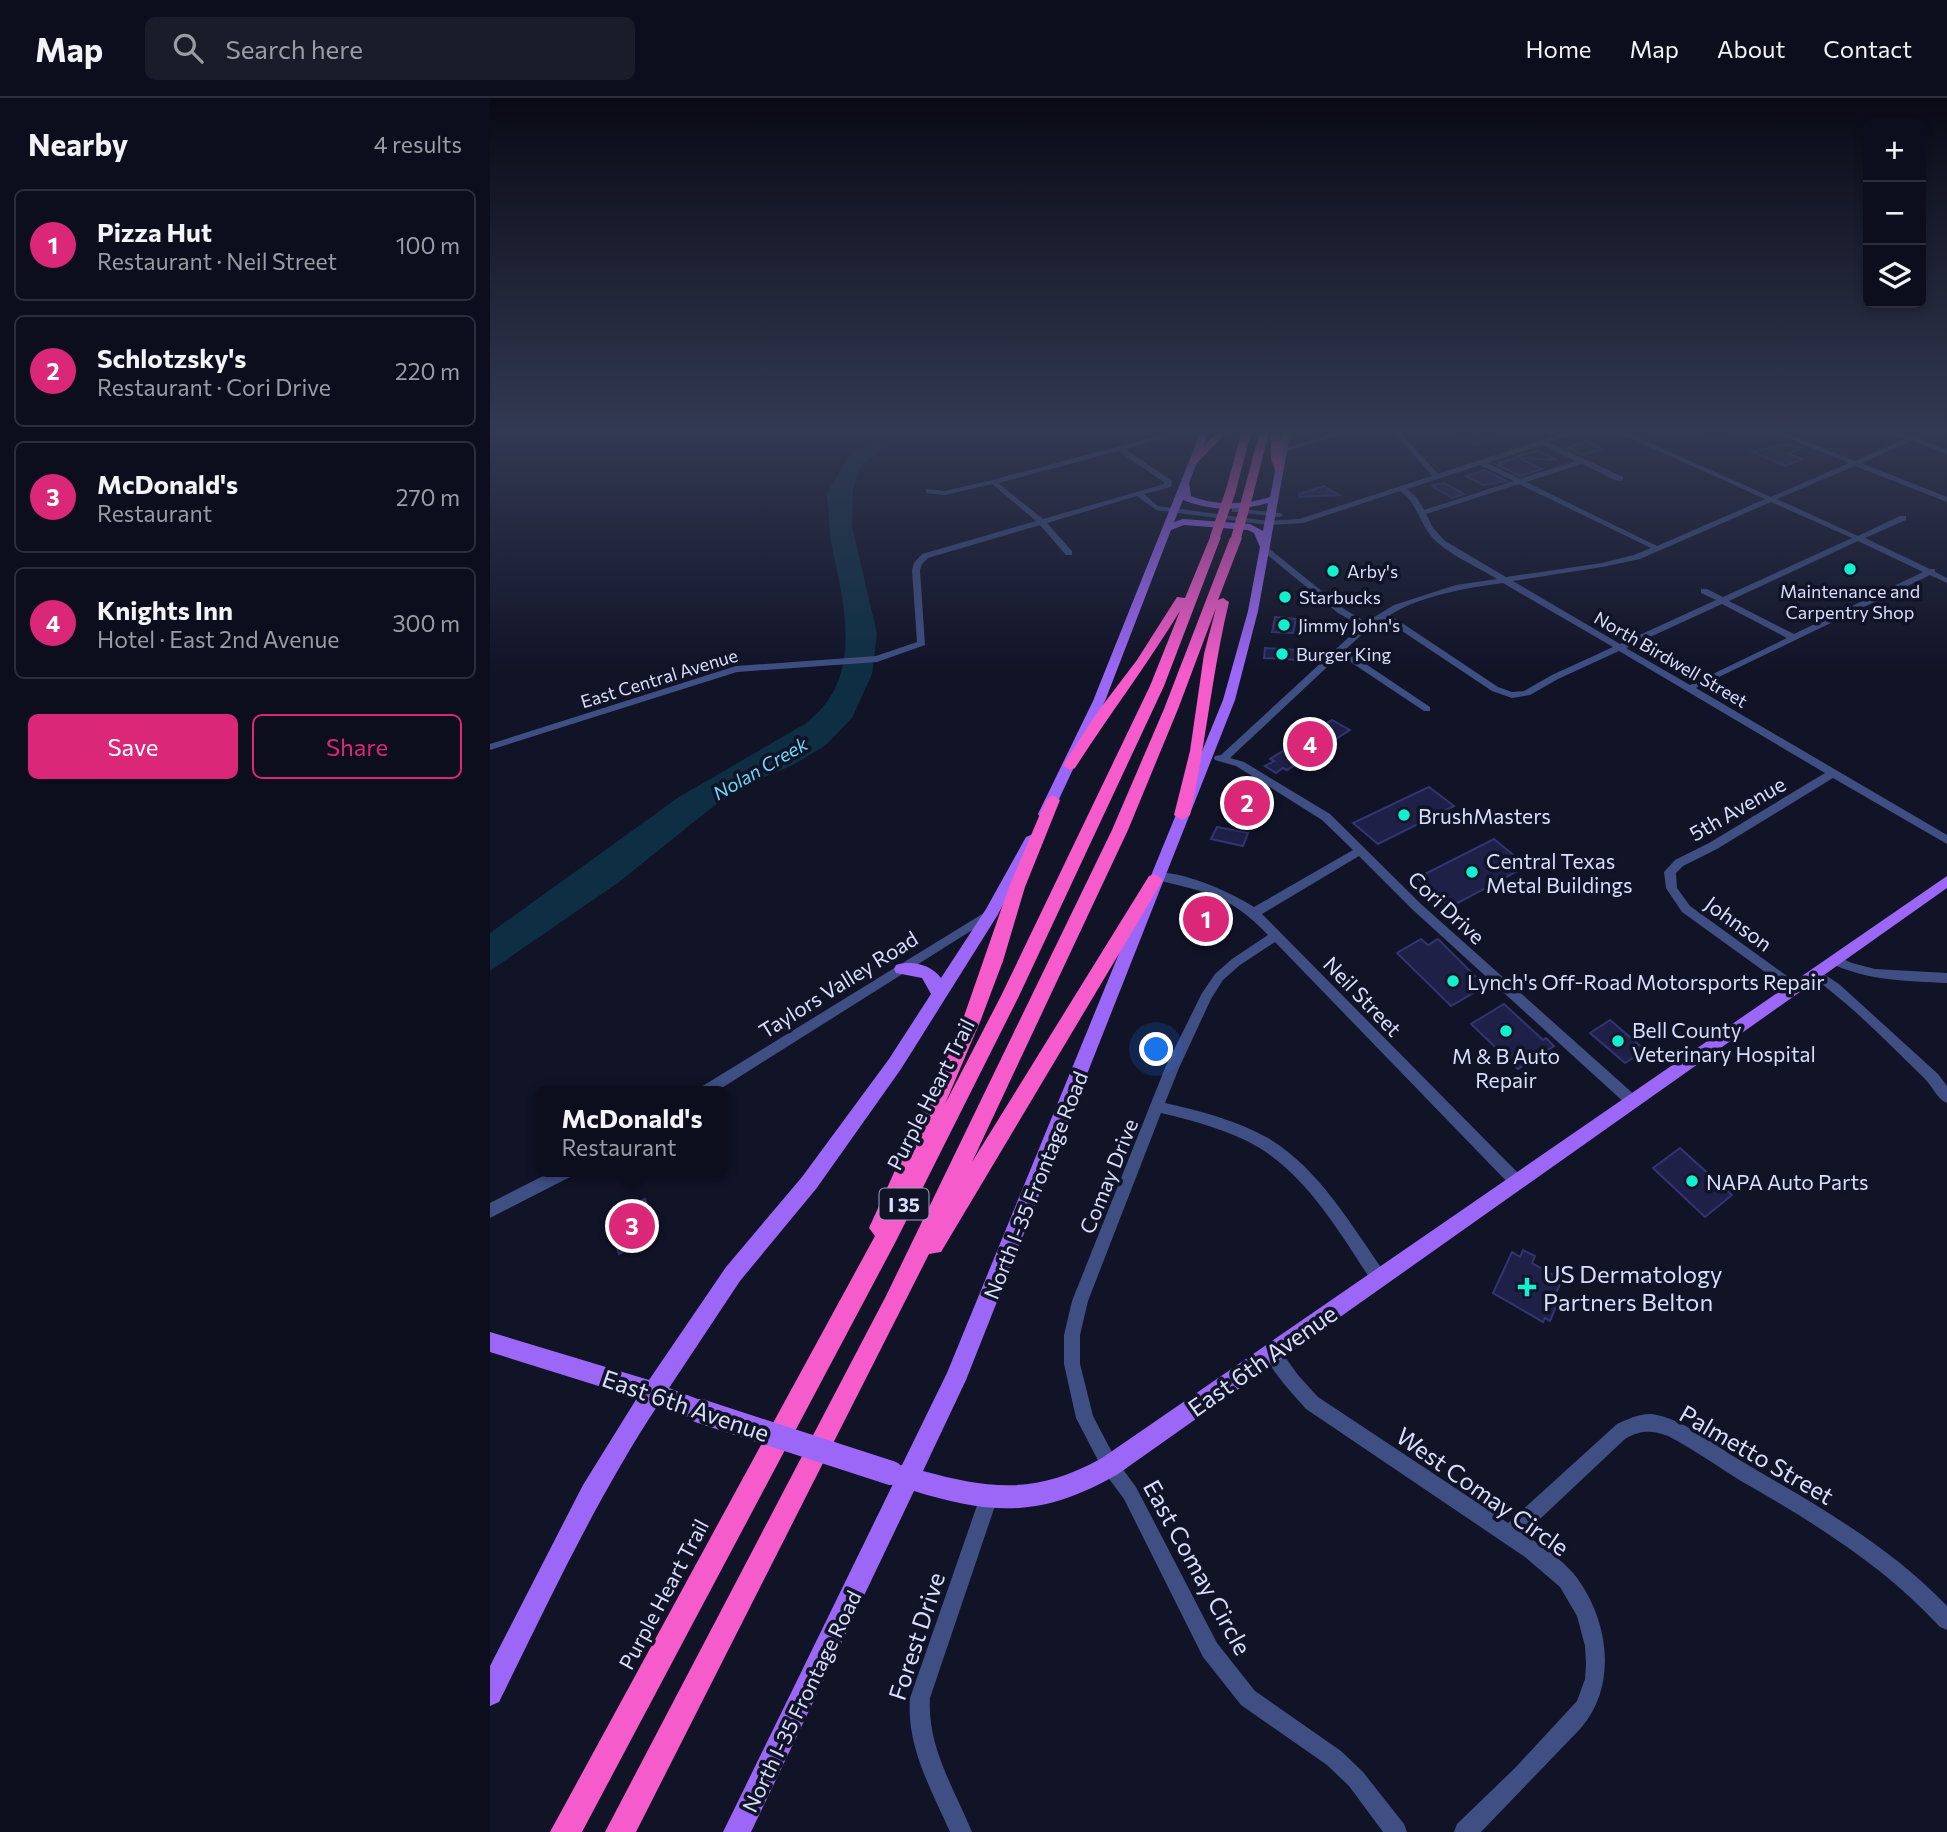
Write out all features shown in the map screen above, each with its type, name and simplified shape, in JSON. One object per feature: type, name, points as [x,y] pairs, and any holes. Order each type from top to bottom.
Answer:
[{"type":"highway","name":"Purple Heart Trail","points":[[565,1832],[952,1111],[1083,846],[1157,686],[1224,510]]},
{"type":"highway","name":"I 35","points":[[620,1832],[894,1304],[1120,830],[1171,709],[1233,546],[1243,510]]},
{"type":"highway","points":[[1182,815],[1197,751],[1210,654],[1229,582],[1233,546]]},
{"type":"highway","points":[[1070,765],[1101,717],[1143,661],[1207,558]]},
{"type":"highway","points":[[829,1342],[971,1022],[1017,887],[1053,800]]},
{"type":"highway","points":[[894,1304],[955,1210],[1156,878]]},
{"type":"main road","points":[[490,1693],[591,1493],[653,1392],[733,1274],[808,1183],[867,1105],[992,912],[1070,765],[1176,510]]},
{"type":"main road","name":"North I-35 Frontage Road","points":[[737,1832],[900,1476],[984,1311],[1237,674],[1253,611],[1270,510]]},
{"type":"main road","points":[[1167,528],[1183,522],[1250,527],[1259,532],[1263,548]]},
{"type":"main road","name":"East 6th Avenue","points":[[490,1342],[653,1392],[900,1476],[959,1491],[1010,1497],[1058,1491],[1110,1466],[1947,881]]},
{"type":"main road","points":[[902,968],[927,972],[935,982],[939,995]]},
{"type":"street","points":[[1027,510],[1042,522],[1069,553]]},
{"type":"street","points":[[1042,522],[1093,510]]},
{"type":"street","points":[[1193,510],[1300,521],[1330,510]]},
{"type":"street","name":"North Birdwell Street","points":[[1421,510],[1432,534],[1442,543],[1947,840]]},
{"type":"street","points":[[1422,513],[1432,510]]},
{"type":"street","points":[[1577,510],[1658,549]]},
{"type":"street","points":[[1205,757],[1224,758],[1382,614],[1434,593],[1620,561],[1658,549],[1749,510]]},
{"type":"street","points":[[1794,510],[1932,571],[1947,581]]},
{"type":"street","points":[[1382,614],[1495,689],[1510,696],[1520,696],[1620,647],[1903,518]]},
{"type":"street","name":"East Central Avenue","points":[[490,747],[736,669],[877,659],[922,642],[916,570],[918,562],[936,551],[1042,522]]},
{"type":"street","points":[[1263,548],[1340,611],[1366,626]]},
{"type":"street","points":[[1690,688],[1932,571]]},
{"type":"street","points":[[1704,591],[1795,639]]},
{"type":"street","points":[[1341,651],[1427,709]]},
{"type":"street","name":"Cori Drive","points":[[1224,758],[1240,764],[1312,807],[1338,828],[1417,907],[1632,1101]]},
{"type":"street","name":"5th Avenue","points":[[1669,883],[1670,872],[1679,863],[1713,846],[1833,773]]},
{"type":"street","points":[[1254,913],[1360,851]]},
{"type":"street","name":"Neil Street","points":[[1156,878],[1192,881],[1220,892],[1254,913],[1517,1182]]},
{"type":"street","name":"Johnson","points":[[1669,883],[1686,909],[1794,988]]},
{"type":"street","name":"Taylors Valley Road","points":[[714,1086],[992,912]]},
{"type":"street","name":"Comay Drive","points":[[1110,1466],[1085,1418],[1077,1392],[1072,1364],[1072,1335],[1080,1301],[1191,1023],[1219,977],[1236,962],[1277,935]]},
{"type":"street","points":[[1834,960],[1855,971],[1874,975],[1947,978]]},
{"type":"street","points":[[1816,974],[1835,987],[1933,1078],[1947,1097]]},
{"type":"street","points":[[1159,1107],[1244,1133],[1280,1155],[1303,1176],[1334,1213],[1379,1278]]},
{"type":"street","points":[[490,1211],[555,1177]]},
{"type":"street","name":"West Comay Circle","points":[[1272,1353],[1312,1403],[1509,1535],[1555,1569],[1571,1586],[1588,1623],[1594,1652],[1592,1691],[1584,1708],[1529,1770]]},
{"type":"street","name":"Palmetto Street","points":[[1509,1535],[1619,1433],[1633,1424],[1654,1423],[1687,1439],[1870,1550],[1912,1581],[1947,1620]]},
{"type":"street","name":"East Comay Circle","points":[[1110,1466],[1130,1493],[1210,1650],[1227,1674],[1248,1698],[1334,1758],[1356,1779],[1396,1832]]},
{"type":"street","name":"Forest Drive","points":[[961,1832],[925,1747],[916,1716],[990,1494]]},
{"type":"street","points":[[1465,1832],[1529,1770]]},
{"type":"water","name":"Nolan Creek","points":[[828,510],[852,510],[852,526],[877,634],[872,674],[852,718],[826,745],[715,805],[619,882],[490,971],[490,933],[679,797],[803,725],[823,707],[836,687],[846,641],[841,591],[830,536]]},
{"type":"building","name":"Jimmy John's","points":[[1275,617],[1296,619],[1293,633],[1272,632]]},
{"type":"building","name":"Burger King","points":[[1265,648],[1299,650],[1298,660],[1264,658]]},
{"type":"building","points":[[1332,720],[1350,730],[1287,770],[1283,768],[1276,773],[1265,766],[1274,761],[1270,759]]},
{"type":"building","name":"BrushMasters","points":[[1429,787],[1454,806],[1378,844],[1353,823]]},
{"type":"building","points":[[1235,791],[1269,798],[1261,815],[1226,808]]},
{"type":"building","points":[[1217,827],[1248,833],[1243,846],[1211,839]]},
{"type":"building","name":"Central Texas Metal Buildings","points":[[1494,839],[1527,866],[1450,907],[1417,878]]},
{"type":"building","points":[[1203,904],[1221,908],[1210,933],[1205,932],[1203,936],[1192,934],[1194,930],[1191,929]]},
{"type":"building","points":[[1421,939],[1428,945],[1438,939],[1485,986],[1451,1006],[1397,953]]},
{"type":"building","name":"M & B Auto Repair","points":[[1504,1004],[1543,1040],[1546,1038],[1554,1046],[1518,1069],[1471,1024]]},
{"type":"building","name":"Bell County Veterinary Hospital","points":[[1610,1020],[1645,1050],[1625,1063],[1590,1033]]},
{"type":"building","name":"NAPA Auto Parts","points":[[1680,1148],[1732,1195],[1705,1217],[1653,1168]]},
{"type":"building","points":[[645,1199],[657,1234],[619,1254],[608,1218]]},
{"type":"building","name":"US Dermatology Partners Belton","points":[[1523,1250],[1535,1256],[1532,1263],[1562,1280],[1551,1304],[1556,1307],[1550,1321],[1545,1318],[1543,1322],[1493,1293],[1512,1252],[1520,1257]]},
{"type":"place","name":"Maintenance and Carpentry Shop","points":[[1850,569]]},
{"type":"place","name":"Arby's","points":[[1333,571]]},
{"type":"place","name":"Starbucks","points":[[1285,597]]},
{"type":"place","name":"Jimmy John's","points":[[1284,625]]},
{"type":"place","name":"Burger King","points":[[1282,654]]},
{"type":"place","name":"Knights Inn","points":[[1310,744]]},
{"type":"place","name":"Schlotzsky's","points":[[1247,803]]},
{"type":"place","name":"BrushMasters","points":[[1404,815]]},
{"type":"place","name":"Central Texas Metal Buildings","points":[[1472,872]]},
{"type":"place","name":"Pizza Hut","points":[[1206,919]]},
{"type":"place","name":"Lynch's Off-Road Motorsports Repair","points":[[1453,981]]},
{"type":"place","name":"M & B Auto Repair","points":[[1506,1031]]},
{"type":"place","name":"Bell County Veterinary Hospital","points":[[1618,1041]]},
{"type":"place","name":"NAPA Auto Parts","points":[[1692,1181]]},
{"type":"place","name":"McDonald's","points":[[632,1226]]},
{"type":"place","name":"US Dermatology Partners Belton","points":[[1527,1287]]}]
